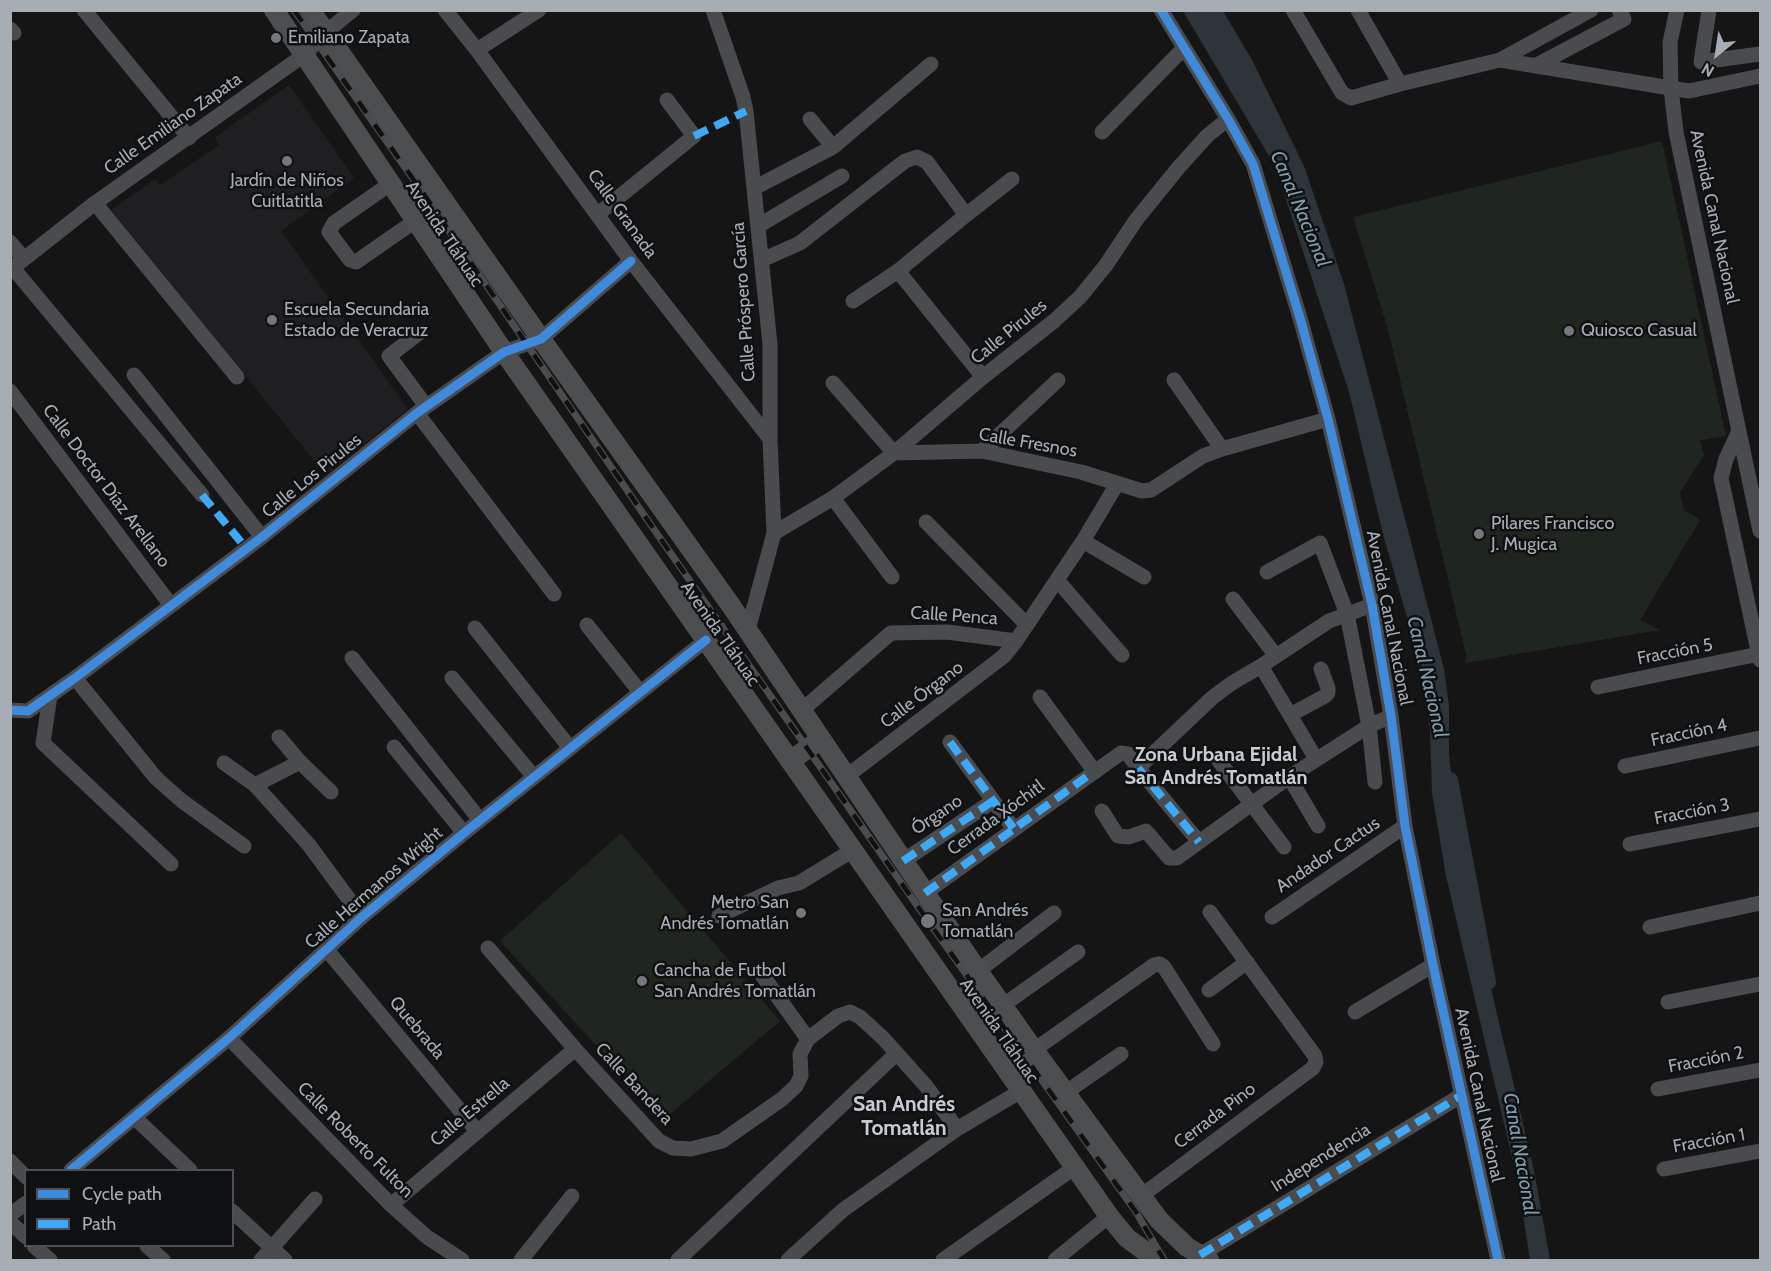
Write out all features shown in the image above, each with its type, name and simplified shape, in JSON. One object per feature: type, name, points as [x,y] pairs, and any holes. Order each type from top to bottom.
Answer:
[{"type":"main road","name":"Avenida Tláhuac","points":[[274,10],[504,352],[1109,1216],[1127,1238],[1157,1260]]},
{"type":"main road","name":"Avenida Tláhuac","points":[[310,10],[747,630],[1002,1006],[1169,1232],[1205,1258]]},
{"type":"main road","points":[[790,761],[821,739]]},
{"type":"street","points":[[84,10],[189,138]]},
{"type":"street","name":"Calle Emiliano Zapata","points":[[16,266],[95,203],[304,55],[325,33],[353,10]]},
{"type":"street","name":"Calle Granada","points":[[445,10],[477,50],[631,261],[770,439]]},
{"type":"street","points":[[477,50],[539,10]]},
{"type":"street","name":"Calle Próspero García","points":[[713,10],[743,97],[770,344],[770,439],[774,533],[747,630]]},
{"type":"street","name":"Avenida Canal Nacional","points":[[1161,10],[1228,118],[1253,164],[1328,419],[1372,605],[1391,716],[1405,826],[1498,1260]]},
{"type":"street","points":[[1293,10],[1342,93],[1352,98],[1500,60],[1591,10]]},
{"type":"street","points":[[1358,10],[1400,84]]},
{"type":"street","points":[[1535,66],[1624,19],[1619,10]]},
{"type":"street","name":"Avenida Canal Nacional","points":[[1677,10],[1670,42],[1671,89],[1676,132],[1761,531]]},
{"type":"street","points":[[1708,10],[1701,62],[1761,54]]},
{"type":"street","points":[[1102,132],[1184,48]]},
{"type":"street","points":[[1500,60],[1689,91],[1761,76]]},
{"type":"street","points":[[754,188],[833,147],[932,64]]},
{"type":"street","points":[[598,214],[694,136],[667,100]]},
{"type":"street","name":"Calle Pirules","points":[[774,533],[833,498],[894,453],[983,377],[1054,321],[1080,297],[1106,265],[1136,220],[1179,167],[1207,136],[1228,118]]},
{"type":"street","points":[[810,119],[833,147]]},
{"type":"street","points":[[762,260],[800,243],[904,162],[917,157],[927,162],[966,215]]},
{"type":"street","points":[[758,226],[842,176]]},
{"type":"street","points":[[853,302],[898,271],[1012,178]]},
{"type":"street","points":[[390,184],[334,223],[329,232],[350,260],[356,262],[415,221]]},
{"type":"street","points":[[95,203],[237,377]]},
{"type":"street","points":[[10,242],[16,266],[202,495]]},
{"type":"street","name":"Calle Los Pirules","points":[[10,710],[28,711],[75,678],[170,604],[262,537],[421,409],[504,352],[541,339],[631,261]]},
{"type":"street","points":[[898,271],[983,377]]},
{"type":"street","points":[[419,333],[390,356],[421,409],[554,594]]},
{"type":"street","points":[[134,375],[262,537]]},
{"type":"street","points":[[982,452],[1058,380]]},
{"type":"street","points":[[1173,380],[1222,449]]},
{"type":"street","points":[[833,383],[894,453]]},
{"type":"street","name":"Calle Doctor Díaz Arellano","points":[[10,391],[170,604]]},
{"type":"street","name":"Calle Fresnos","points":[[894,453],[982,452],[1081,472],[1142,491],[1151,490],[1203,456],[1328,419]]},
{"type":"street","points":[[1739,431],[1726,459],[1721,478],[1760,657]]},
{"type":"street","name":"Calle Penca","points":[[802,710],[891,633],[947,632],[1016,641],[1058,580],[1117,484]]},
{"type":"street","points":[[833,498],[892,577]]},
{"type":"street","points":[[926,522],[1027,625]]},
{"type":"street","points":[[1083,541],[1144,577]]},
{"type":"street","points":[[1268,572],[1320,543],[1347,614],[1369,726],[1375,782]]},
{"type":"street","points":[[1058,580],[1122,655]]},
{"type":"street","points":[[1233,600],[1276,656]]},
{"type":"street","points":[[1199,842],[1138,768],[1213,697],[1232,683],[1329,621],[1372,605]]},
{"type":"street","points":[[587,625],[640,692]]},
{"type":"street","points":[[475,628],[570,748]]},
{"type":"street","name":"Calle Hermanos Wright","points":[[72,1169],[229,1038],[362,917],[706,640]]},
{"type":"street","name":"Calle Órgano","points":[[847,776],[978,678],[1004,656],[1016,641]]},
{"type":"street","name":"Fracción 5","points":[[1598,687],[1760,657]]},
{"type":"street","points":[[352,658],[480,820]]},
{"type":"street","points":[[1261,666],[1316,759]]},
{"type":"street","points":[[1290,715],[1328,693],[1321,669]]},
{"type":"street","points":[[75,678],[156,778],[182,801],[244,846]]},
{"type":"street","points":[[452,678],[534,777]]},
{"type":"street","points":[[50,696],[43,743],[171,864]]},
{"type":"street","points":[[1040,697],[1092,773]]},
{"type":"street","points":[[1102,811],[1118,836],[1129,837],[1146,831],[1169,858],[1177,858],[1316,759],[1369,726],[1391,716]]},
{"type":"street","points":[[279,737],[300,762],[331,792]]},
{"type":"street","name":"Fracción 4","points":[[1625,766],[1761,738]]},
{"type":"street","points":[[950,742],[1014,829]]},
{"type":"street","points":[[394,747],[464,833]]},
{"type":"street","name":"Cerrada Xóchitl","points":[[925,893],[1121,753],[1125,752],[1138,768]]},
{"type":"street","points":[[1219,761],[1284,847]]},
{"type":"street","points":[[255,785],[300,762]]},
{"type":"street","points":[[224,763],[255,785],[309,845],[362,917]]},
{"type":"street","points":[[1289,777],[1318,826]]},
{"type":"street","name":"Órgano","points":[[903,861],[993,801]]},
{"type":"street","name":"Fracción 3","points":[[1630,844],[1761,819]]},
{"type":"street","name":"Andador Cactus","points":[[1272,917],[1405,826]]},
{"type":"street","points":[[719,916],[778,888],[799,883],[853,850]]},
{"type":"street","points":[[1650,927],[1761,903]]},
{"type":"street","points":[[1209,990],[1247,962],[1210,912]]},
{"type":"street","points":[[978,971],[1054,913]]},
{"type":"street","name":"Calle Bandera","points":[[488,948],[575,1049],[659,1141],[673,1148],[691,1149],[722,1141],[789,1093],[801,1076],[800,1054],[808,1039]]},
{"type":"street","name":"Quebrada","points":[[327,950],[477,1131]]},
{"type":"street","points":[[1002,1006],[1077,952]]},
{"type":"street","name":"Cerrada Pino","points":[[1141,1196],[1313,1068],[1316,1062],[1315,1056],[1247,962]]},
{"type":"street","points":[[1034,1050],[1154,965],[1160,964],[1213,1044]]},
{"type":"street","points":[[1355,1012],[1433,965]]},
{"type":"street","points":[[762,975],[808,1039],[838,1016],[850,1012],[860,1017],[926,1086],[957,1129]]},
{"type":"street","points":[[1668,1002],[1761,984]]},
{"type":"street","name":"Calle Roberto Fulton","points":[[229,1038],[391,1205],[427,1237],[462,1260]]},
{"type":"street","name":"Calle Estrella","points":[[391,1205],[575,1049]]},
{"type":"street","points":[[678,1260],[896,1053]]},
{"type":"street","points":[[1065,1093],[1121,1054]]},
{"type":"street","name":"Fracción 2","points":[[1658,1089],[1761,1070]]},
{"type":"street","points":[[788,1260],[843,1210],[957,1129],[1021,1091]]},
{"type":"street","name":"Independencia","points":[[1205,1258],[1462,1095]]},
{"type":"street","points":[[135,1118],[189,1169]]},
{"type":"street","name":"Fracción 1","points":[[1664,1169],[1761,1151]]},
{"type":"street","points":[[10,1161],[24,1176]]},
{"type":"street","points":[[944,1260],[1075,1167]]},
{"type":"street","points":[[521,1260],[572,1196]]},
{"type":"street","points":[[266,1255],[315,1199]]},
{"type":"street","points":[[10,1215],[24,1204]]},
{"type":"street","points":[[234,1214],[266,1255],[285,1260]]},
{"type":"street","points":[[1055,1260],[1109,1216]]},
{"type":"street","points":[[10,1222],[24,1235]]},
{"type":"street","points":[[36,1247],[50,1260]]},
{"type":"street","points":[[149,1247],[163,1260]]},
{"type":"shaded area","name":"Escuela Secundaria Estado de Veracruz","points":[[289,85],[354,178],[281,231],[408,409],[326,475],[111,210],[155,179],[160,185],[219,145],[215,137]]},
{"type":"shaded area","points":[[1662,141],[1726,436],[1700,440],[1704,455],[1680,492],[1684,510],[1700,520],[1640,620],[1660,630],[1465,663],[1466,654],[1387,326],[1353,217]]},
{"type":"shaded area","name":"Cancha de Futbol San Andrés Tomatlán","points":[[621,833],[780,1021],[664,1119],[500,941]]},
{"type":"water","name":"Canal Nacional","points":[[1183,11],[1223,11],[1252,60],[1304,166],[1344,284],[1444,669],[1449,706],[1449,754],[1464,875],[1534,1170],[1550,1260],[1530,1260],[1518,1183],[1446,876],[1432,793],[1430,732],[1423,672],[1384,538],[1349,392],[1275,166]]},
{"type":"waterway","name":"Canal Nacional","points":[[1450,780],[1488,982]]},
{"type":"railway","points":[[294,10],[928,921],[1136,1212],[1164,1260]]},
{"type":"marked path","points":[[694,136],[746,111]]},
{"type":"marked path","points":[[202,495],[246,548]]},
{"type":"marked path","points":[[950,742],[1014,829]]},
{"type":"marked path","points":[[1138,768],[1199,842]]},
{"type":"marked path","points":[[925,893],[1089,775]]},
{"type":"marked path","points":[[903,861],[993,801]]},
{"type":"marked path","points":[[1200,1255],[1462,1095]]},
{"type":"cycle path","points":[[1161,10],[1253,164],[1328,419],[1372,605],[1391,716],[1405,826],[1498,1260]]},
{"type":"cycle path","points":[[10,710],[28,711],[75,678],[262,537],[417,413],[504,352],[541,339],[631,261]]},
{"type":"cycle path","points":[[72,1169],[229,1038],[362,917],[706,640]]},
{"type":"place","name":"Emiliano Zapata","points":[[276,38]]},
{"type":"place","name":"Jardín de Niños Cuitlatitla","points":[[287,161]]},
{"type":"place","name":"Escuela Secundaria Estado de Veracruz","points":[[272,320]]},
{"type":"place","name":"Quiosco Casual","points":[[1569,331]]},
{"type":"place","name":"Pilares Francisco J. Mugica","points":[[1479,534]]},
{"type":"place","name":"Metro San Andrés Tomatlán","points":[[801,913]]},
{"type":"place","name":"San Andrés Tomatlán","points":[[928,921]]},
{"type":"place","name":"Cancha de Futbol San Andrés Tomatlán","points":[[642,981]]},
{"type":"district","name":"Zona Urbana Ejidal San Andrés Tomatlán","points":[[1216,766]]},
{"type":"district","name":"San Andrés Tomatlán","points":[[904,1117]]}]
